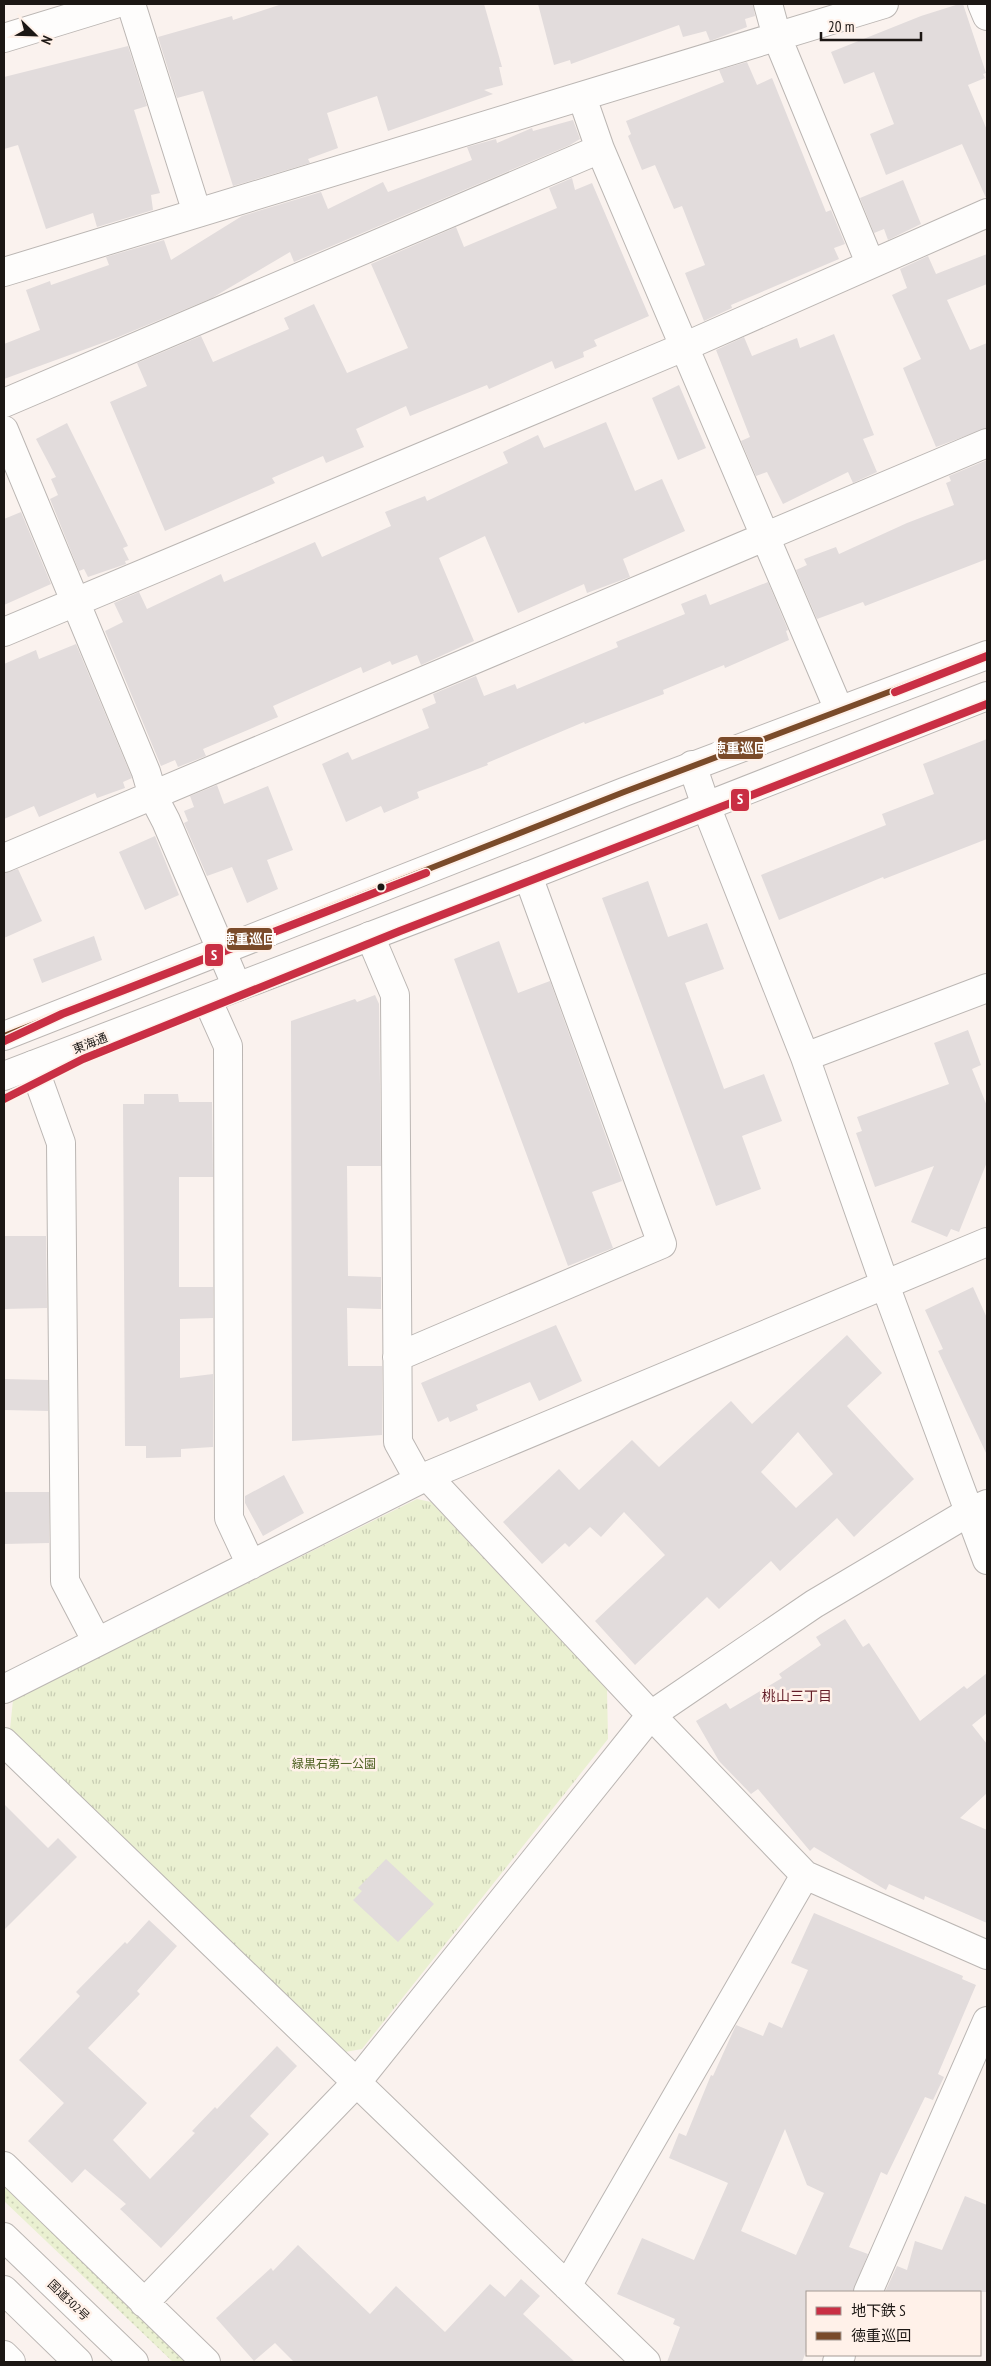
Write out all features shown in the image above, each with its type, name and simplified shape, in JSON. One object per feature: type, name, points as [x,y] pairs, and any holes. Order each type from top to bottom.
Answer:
[{"type":"main road","points":[[4,38],[115,4]]},
{"type":"main road","points":[[131,4],[197,213]]},
{"type":"main road","points":[[768,4],[777,37],[870,263]]},
{"type":"main road","points":[[4,272],[884,4]]},
{"type":"main road","points":[[982,4],[987,16]]},
{"type":"main road","points":[[582,97],[600,149],[686,346],[839,710]]},
{"type":"main road","points":[[4,403],[600,149]]},
{"type":"main road","points":[[4,632],[686,346],[870,263],[987,213]]},
{"type":"main road","points":[[4,430],[146,772],[153,796],[166,820],[223,950],[237,987]]},
{"type":"main road","points":[[4,858],[987,443]]},
{"type":"main road","points":[[4,1036],[692,765],[987,655]]},
{"type":"main road","name":"東海通","points":[[4,1076],[528,876],[987,696]]},
{"type":"main road","points":[[692,765],[706,806],[805,1057],[884,1285],[978,1508],[987,1560]]},
{"type":"main road","points":[[397,1357],[662,1244],[528,876]]},
{"type":"main road","points":[[370,936],[395,995],[398,1442],[423,1478],[805,1875],[987,1955]]},
{"type":"main road","points":[[805,1057],[987,988]]},
{"type":"main road","points":[[207,999],[228,1046],[229,1518],[251,1565]]},
{"type":"main road","points":[[33,1065],[62,1143],[65,1581],[97,1642]]},
{"type":"main road","points":[[4,1689],[423,1478],[987,1242]]},
{"type":"main road","points":[[144,2303],[356,2084],[651,1716],[814,1604],[978,1508]]},
{"type":"main road","points":[[4,1742],[646,2362]]},
{"type":"main road","points":[[567,2286],[805,1875]]},
{"type":"main road","points":[[868,2291],[987,2021]]},
{"type":"main road","points":[[4,2166],[206,2362]]},
{"type":"main road","name":"国道302号","points":[[4,2237],[134,2362]]},
{"type":"main road","points":[[4,2290],[78,2362]]},
{"type":"main road","points":[[4,2355],[12,2362]]},
{"type":"green space","name":"緑黒石第一公園","points":[[417,1499],[431,1502],[607,1689],[608,1739],[362,2049],[345,2052],[10,1729],[13,1700]]},
{"type":"green space","points":[[4,2179],[192,2362],[173,2362],[4,2201]]},
{"type":"building","points":[[282,4],[484,4],[502,67],[499,67],[503,85],[484,90],[493,94],[388,131],[377,96],[327,113],[338,148],[308,159],[310,163],[233,186],[203,91],[177,98],[158,37],[232,16],[233,20]]},
{"type":"building","points":[[538,4],[753,4],[755,16],[745,19],[747,27],[710,41],[706,31],[683,37],[679,25],[571,64],[570,60],[554,65]]},
{"type":"building","points":[[963,4],[986,73],[983,74],[985,78],[968,85],[987,130],[986,198],[962,144],[886,175],[870,134],[894,124],[874,72],[844,84],[831,52],[921,16]]},
{"type":"building","points":[[128,46],[147,106],[134,110],[160,193],[151,195],[153,210],[97,227],[93,213],[46,229],[18,145],[4,149],[4,77]]},
{"type":"building","points":[[747,62],[757,85],[772,78],[826,212],[831,210],[845,244],[834,248],[839,259],[731,305],[732,308],[704,321],[685,273],[705,265],[682,206],[674,209],[655,165],[642,170],[628,136],[631,134],[626,121],[724,82],[719,70]]},
{"type":"building","points":[[573,120],[580,139],[570,145],[294,262],[290,252],[212,298],[116,338],[4,379],[4,344],[40,330],[26,290],[50,281],[51,285],[109,265],[106,257],[164,240],[171,260],[242,216],[321,192],[328,209],[383,182],[388,192],[472,160],[467,147],[496,139],[497,143],[532,128],[533,131]]},
{"type":"building","points":[[572,178],[575,190],[592,183],[649,316],[594,340],[597,346],[583,352],[584,357],[555,369],[552,361],[489,389],[487,385],[410,416],[406,406],[356,429],[364,447],[326,463],[323,456],[272,478],[275,483],[165,531],[110,402],[147,386],[137,363],[201,336],[213,362],[289,329],[284,318],[314,304],[347,373],[408,348],[371,264],[456,227],[464,247],[557,208],[549,188]]},
{"type":"building","points":[[903,180],[921,224],[888,240],[884,229],[874,233],[860,198]]},
{"type":"building","points":[[987,254],[987,284],[947,300],[970,350],[987,343],[987,428],[936,447],[903,368],[921,359],[892,295],[907,288],[900,269],[928,256],[936,274]]},
{"type":"building","points":[[834,334],[874,435],[863,439],[877,472],[853,483],[848,472],[783,504],[767,472],[756,476],[741,441],[750,437],[716,350],[744,337],[752,356],[797,338],[800,348]]},
{"type":"building","points":[[679,385],[706,448],[678,460],[652,398]]},
{"type":"building","points":[[606,422],[635,491],[662,479],[685,531],[623,559],[630,577],[587,593],[584,584],[518,613],[485,536],[439,558],[474,641],[421,665],[417,655],[392,665],[390,661],[363,673],[361,667],[273,706],[278,717],[203,749],[206,756],[178,767],[175,760],[161,766],[105,631],[123,622],[114,603],[139,592],[147,609],[221,574],[224,582],[315,542],[322,557],[391,526],[385,512],[425,496],[427,501],[508,463],[503,452],[538,435],[544,448]]},
{"type":"building","points":[[67,423],[128,546],[123,548],[129,560],[125,561],[126,564],[88,577],[84,569],[79,571],[50,499],[58,495],[51,479],[56,477],[36,439]]},
{"type":"building","points":[[987,460],[987,559],[865,606],[863,602],[817,619],[796,570],[807,565],[804,559],[836,547],[839,554],[907,523],[954,505],[946,483],[951,481],[949,476]]},
{"type":"building","points":[[21,512],[51,584],[4,605],[4,519]]},
{"type":"building","points":[[768,582],[788,630],[786,631],[789,640],[725,668],[724,665],[663,690],[664,694],[585,724],[584,722],[487,763],[488,765],[417,792],[419,798],[384,813],[381,806],[346,822],[322,764],[348,752],[352,760],[429,728],[422,709],[436,703],[433,694],[476,676],[484,696],[515,684],[517,689],[618,647],[616,642],[685,614],[681,604],[706,594],[710,605]]},
{"type":"building","points":[[76,644],[132,778],[123,782],[125,788],[97,798],[95,793],[39,817],[34,806],[4,819],[4,664],[36,650],[39,659]]},
{"type":"building","points":[[987,739],[987,839],[884,879],[883,877],[779,920],[761,875],[886,825],[882,814],[934,794],[923,764]]},
{"type":"building","points":[[217,785],[224,804],[268,786],[293,850],[267,860],[278,889],[247,903],[232,867],[207,876],[184,823],[188,821],[184,811],[194,807],[190,796]]},
{"type":"building","points":[[155,836],[179,895],[145,910],[119,852]]},
{"type":"building","points":[[18,869],[42,921],[4,938],[4,873]]},
{"type":"building","points":[[648,881],[668,937],[707,923],[724,969],[685,983],[724,1089],[764,1074],[782,1121],[742,1136],[761,1189],[716,1206],[602,898]]},
{"type":"building","points":[[94,936],[102,960],[42,983],[33,959]]},
{"type":"building","points":[[499,941],[518,993],[550,981],[622,1181],[592,1192],[613,1248],[568,1266],[454,959]]},
{"type":"building","points":[[375,995],[379,1004],[381,1166],[347,1166],[348,1276],[381,1277],[381,1309],[347,1308],[348,1366],[382,1366],[382,1435],[292,1441],[291,1021],[355,999],[357,1002]]},
{"type":"building","points":[[968,1030],[981,1065],[972,1069],[987,1106],[987,1162],[959,1232],[951,1229],[947,1237],[911,1222],[934,1166],[875,1187],[856,1133],[862,1131],[857,1117],[949,1084],[934,1043]]},
{"type":"building","points":[[144,1094],[178,1094],[179,1102],[212,1102],[213,1177],[179,1177],[179,1287],[213,1287],[213,1318],[180,1319],[180,1378],[213,1374],[213,1447],[181,1449],[181,1457],[146,1458],[146,1446],[125,1446],[123,1104],[144,1104]]},
{"type":"building","points":[[4,1236],[46,1236],[47,1308],[4,1309]]},
{"type":"building","points":[[973,1287],[987,1318],[987,1455],[938,1351],[943,1349],[925,1310]]},
{"type":"building","points":[[556,1325],[582,1381],[539,1401],[530,1382],[476,1405],[478,1410],[450,1422],[448,1417],[438,1422],[421,1383]]},
{"type":"building","points":[[847,1335],[882,1373],[847,1406],[914,1479],[854,1537],[837,1518],[780,1571],[771,1561],[719,1609],[707,1597],[635,1665],[595,1621],[665,1555],[624,1512],[601,1537],[590,1527],[569,1547],[565,1543],[542,1564],[503,1522],[559,1469],[579,1490],[632,1440],[659,1467],[731,1401],[752,1424]],"holes":[[[798,1432],[833,1474],[796,1508],[761,1472]]]},
{"type":"building","points":[[4,1379],[48,1380],[48,1411],[4,1410]]},
{"type":"building","points":[[284,1475],[304,1513],[263,1536],[245,1503],[245,1496]]},
{"type":"building","points":[[4,1492],[49,1492],[49,1543],[4,1544]]},
{"type":"building","points":[[845,1619],[863,1647],[869,1643],[920,1721],[964,1686],[967,1689],[987,1673],[987,1713],[972,1725],[987,1744],[987,1793],[960,1818],[987,1830],[987,1923],[925,1896],[924,1900],[889,1884],[886,1890],[814,1847],[810,1851],[758,1789],[751,1794],[719,1761],[696,1721],[726,1703],[730,1709],[782,1678],[779,1674],[821,1645],[816,1637]]},
{"type":"building","points":[[4,1804],[48,1848],[58,1838],[77,1857],[4,1930]]},
{"type":"building","points":[[386,1859],[434,1904],[398,1942],[353,1900],[362,1891],[358,1888]]},
{"type":"building","points":[[814,1913],[963,1976],[962,1979],[976,1985],[938,2074],[944,2077],[933,2100],[925,2097],[887,2175],[881,2172],[849,2247],[868,2254],[853,2291],[806,2291],[806,2352],[802,2362],[667,2362],[680,2327],[673,2324],[675,2319],[617,2294],[642,2238],[694,2260],[728,2183],[669,2158],[679,2133],[686,2136],[711,2075],[713,2076],[736,2025],[763,2036],[769,2022],[782,2028],[808,1970],[791,1963]],"holes":[[[785,2129],[807,2185],[824,2193],[796,2255],[741,2231]]]},
{"type":"building","points":[[149,1920],[177,1946],[137,1991],[140,1994],[88,2048],[147,2103],[113,2140],[150,2179],[195,2133],[192,2131],[215,2107],[217,2109],[277,2046],[297,2066],[250,2116],[269,2134],[161,2248],[120,2209],[126,2204],[85,2169],[72,2183],[28,2141],[64,2103],[19,2060],[80,1996],[76,1992],[125,1942],[127,1944]]},
{"type":"building","points":[[965,2196],[987,2205],[987,2292],[885,2291],[897,2266],[907,2270],[915,2241],[942,2250]]},
{"type":"building","points":[[298,2245],[370,2314],[396,2286],[445,2332],[490,2284],[505,2297],[521,2279],[540,2296],[523,2314],[575,2362],[294,2362],[275,2343],[254,2361],[216,2318],[271,2268],[273,2271]]},
{"type":"metro line","name":"S","points":[[895,692],[987,656]]},
{"type":"metro line","name":"S","points":[[4,1099],[83,1059],[400,931],[987,704]]},
{"type":"metro line","name":"S","points":[[4,1041],[62,1014],[426,873]]},
{"type":"transit line","name":"徳重巡回","points":[[4,1036],[624,792],[987,655]]},
{"type":"district","name":"桃山三丁目","points":[[797,1696]]}]
